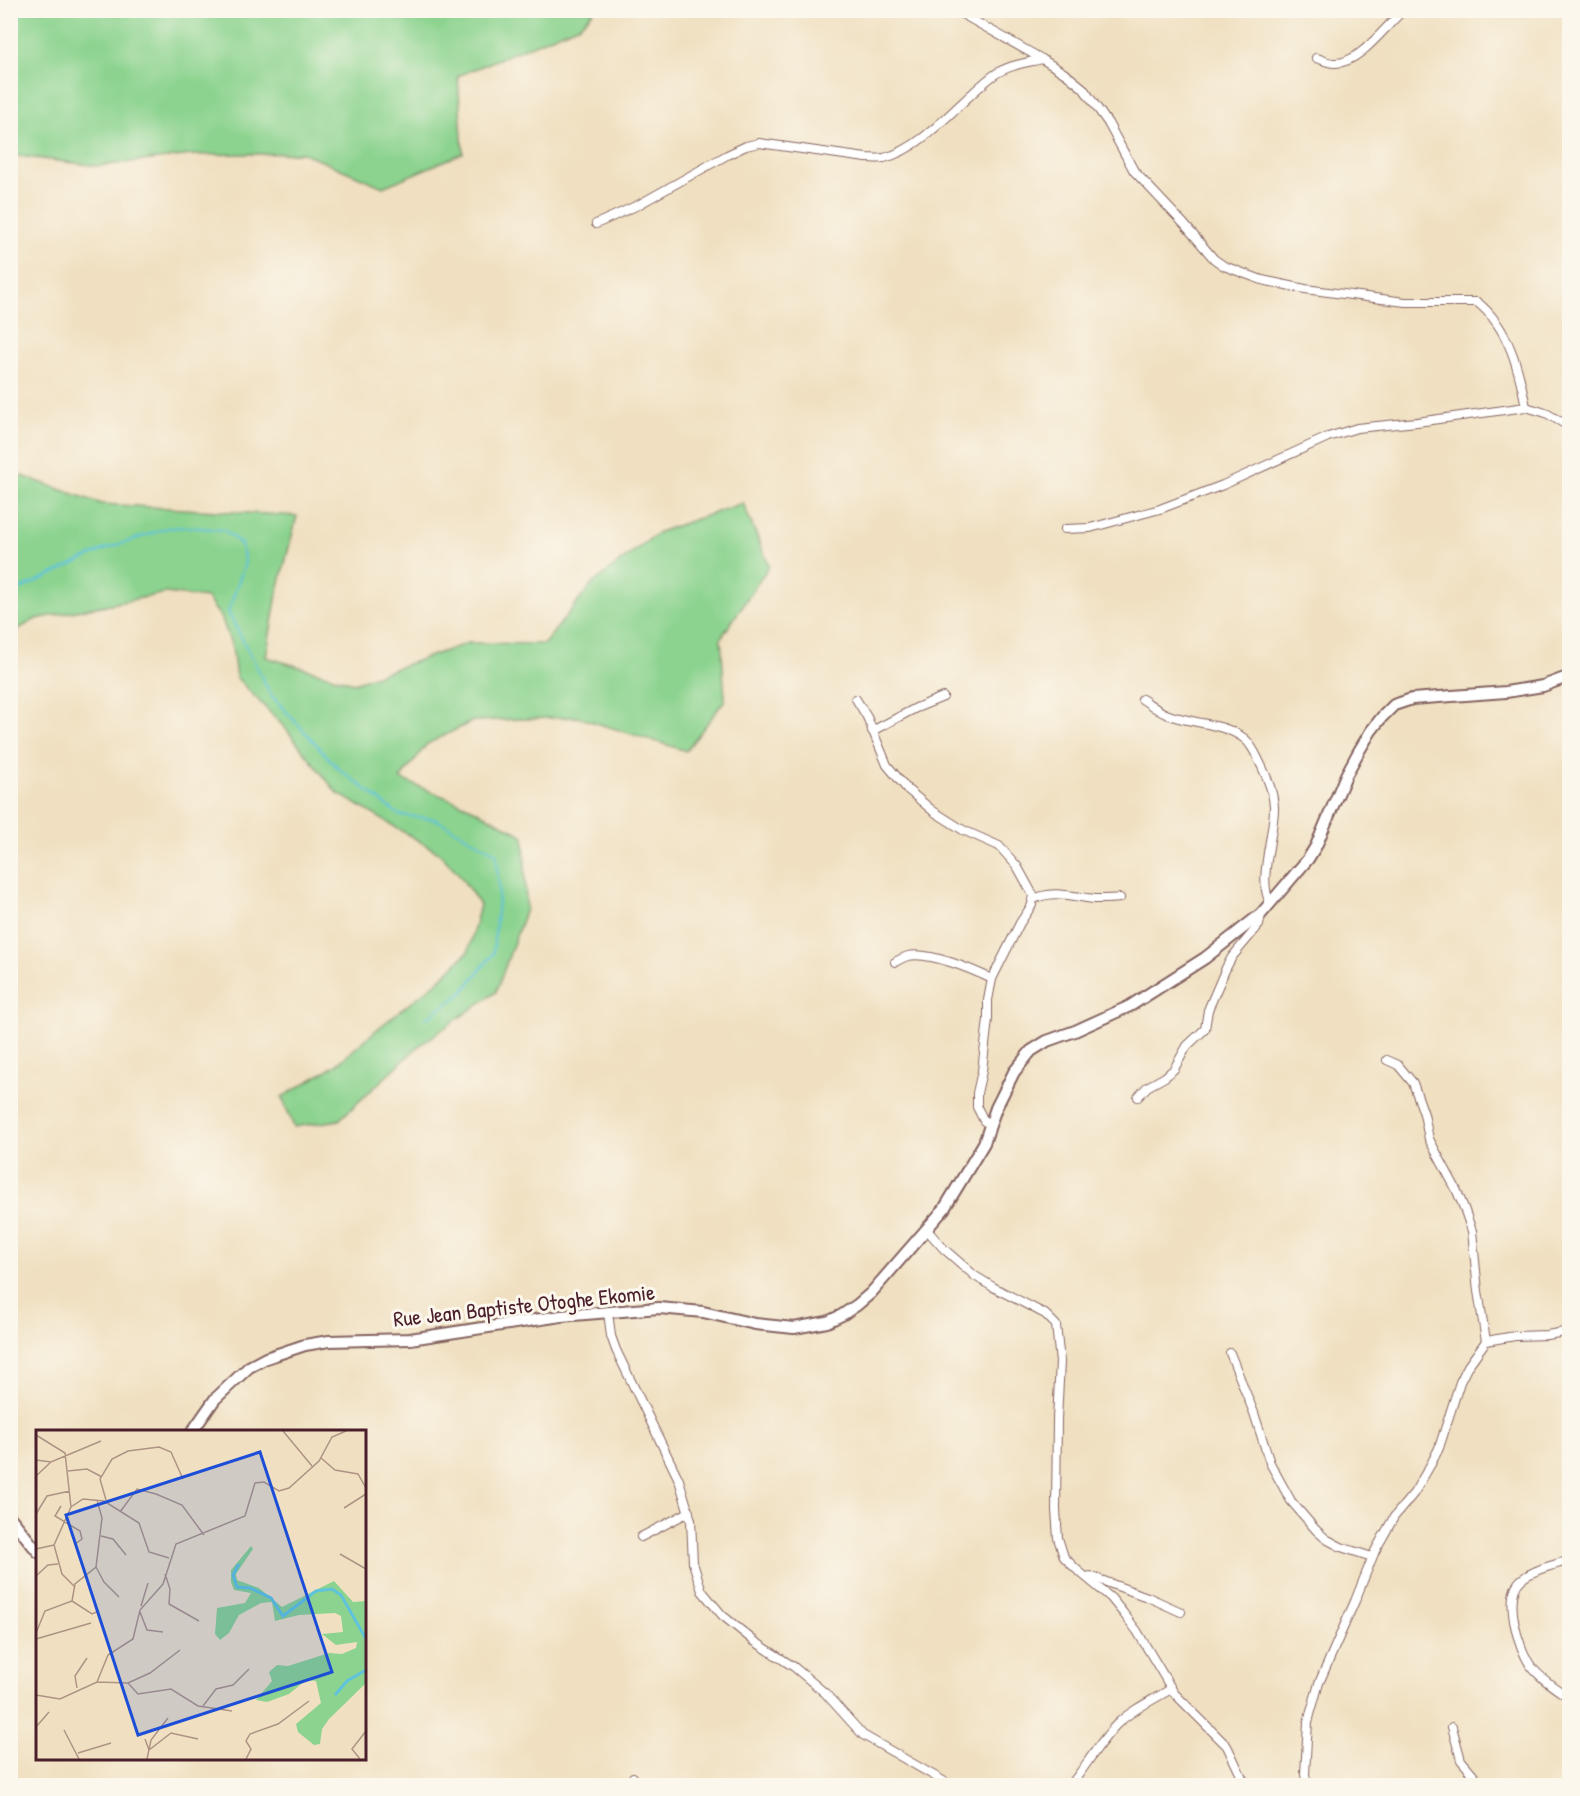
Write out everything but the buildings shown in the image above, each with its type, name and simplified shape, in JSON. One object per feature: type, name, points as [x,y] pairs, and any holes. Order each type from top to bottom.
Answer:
[{"type":"street","points":[[955,10],[1042,59],[1083,88],[1108,123],[1134,171],[1214,259],[1224,266],[1262,280],[1294,287],[1405,302],[1477,302],[1484,307],[1506,338],[1517,369],[1526,407]]},
{"type":"street","points":[[1316,58],[1334,63],[1345,62],[1363,51],[1404,10]]},
{"type":"street","points":[[596,224],[638,205],[746,146],[759,143],[866,158],[883,158],[895,154],[912,145],[939,124],[996,74],[1015,65],[1042,59]]},
{"type":"street","points":[[1065,529],[1090,528],[1160,509],[1223,485],[1342,431],[1526,407],[1546,413],[1569,427]]},
{"type":"street","name":"Rue Jean Baptiste Otoghe Ekomie","points":[[193,1430],[215,1399],[249,1367],[266,1358],[305,1345],[329,1341],[410,1339],[561,1316],[659,1308],[681,1309],[776,1327],[794,1328],[819,1324],[842,1315],[871,1293],[944,1209],[984,1143],[996,1108],[1014,1072],[1031,1051],[1047,1041],[1130,1006],[1205,958],[1261,914],[1308,859],[1316,846],[1346,775],[1371,731],[1394,705],[1412,699],[1506,692],[1543,686],[1569,676]]},
{"type":"street","points":[[872,730],[943,697]]},
{"type":"street","points":[[856,699],[867,717],[887,765],[907,789],[933,811],[963,830],[1005,851],[1017,866],[1033,895],[1032,905],[1020,923],[992,979],[988,1000],[988,1018],[977,1107],[984,1121],[991,1125]]},
{"type":"street","points":[[1142,699],[1164,713],[1234,732],[1246,741],[1255,753],[1269,781],[1274,804],[1266,872],[1267,897],[1273,898]]},
{"type":"street","points":[[1032,900],[1041,895],[1050,894],[1096,899],[1120,898]]},
{"type":"street","points":[[1138,1097],[1147,1087],[1166,1077],[1174,1069],[1187,1046],[1205,1029],[1208,1010],[1226,968],[1258,925],[1261,914]]},
{"type":"street","points":[[895,962],[908,956],[918,955],[954,964],[992,979]]},
{"type":"street","points":[[1387,1060],[1398,1065],[1413,1083],[1424,1114],[1429,1139],[1467,1215],[1472,1231],[1486,1341]]},
{"type":"street","points":[[927,1230],[944,1249],[975,1276],[1045,1314],[1056,1325],[1060,1362],[1055,1480],[1058,1538],[1064,1557],[1111,1598],[1124,1614],[1137,1631],[1171,1689],[1227,1746],[1246,1785]]},
{"type":"street","points":[[608,1312],[611,1336],[616,1350],[679,1480],[691,1520],[693,1563],[702,1590],[722,1615],[754,1641],[818,1686],[862,1735],[952,1785]]},
{"type":"street","points":[[1307,1785],[1305,1774],[1308,1722],[1319,1683],[1372,1557],[1395,1517],[1414,1493],[1439,1448],[1460,1382],[1468,1366],[1486,1341],[1515,1336],[1547,1335],[1569,1330]]},
{"type":"street","points":[[1230,1353],[1254,1413],[1270,1463],[1291,1501],[1326,1539],[1341,1547],[1372,1557]]},
{"type":"street","points":[[641,1537],[689,1512]]},
{"type":"street","points":[[10,1517],[36,1550]]},
{"type":"street","points":[[1569,1560],[1543,1569],[1522,1580],[1515,1588],[1513,1602],[1518,1640],[1524,1656],[1542,1678],[1569,1698]]},
{"type":"street","points":[[1080,1572],[1181,1612]]},
{"type":"street","points":[[1070,1785],[1092,1753],[1117,1724],[1139,1707],[1171,1689]]},
{"type":"street","points":[[1452,1727],[1461,1760],[1483,1785]]},
{"type":"street","points":[[633,1777],[636,1785]]},
{"type":"green space","points":[[11,10],[594,11],[580,25],[458,76],[463,153],[383,187],[303,153],[192,155],[98,166],[11,155]]},
{"type":"green space","points":[[11,472],[102,504],[297,516],[277,594],[266,657],[354,683],[468,643],[544,644],[593,583],[659,532],[743,503],[769,566],[721,638],[725,700],[686,751],[577,717],[473,721],[427,744],[400,779],[472,808],[524,836],[526,909],[496,992],[420,1045],[339,1120],[294,1127],[282,1097],[336,1065],[437,982],[468,952],[480,905],[458,873],[438,852],[337,793],[286,729],[236,677],[232,647],[222,619],[207,598],[166,593],[36,619],[11,633]]},
{"type":"waterway","points":[[10,594],[103,550],[167,528],[190,527],[224,530],[241,544],[245,563],[228,612],[271,695],[338,768],[399,815],[435,819],[496,853],[499,889],[493,954],[460,995],[426,1018]]}]
